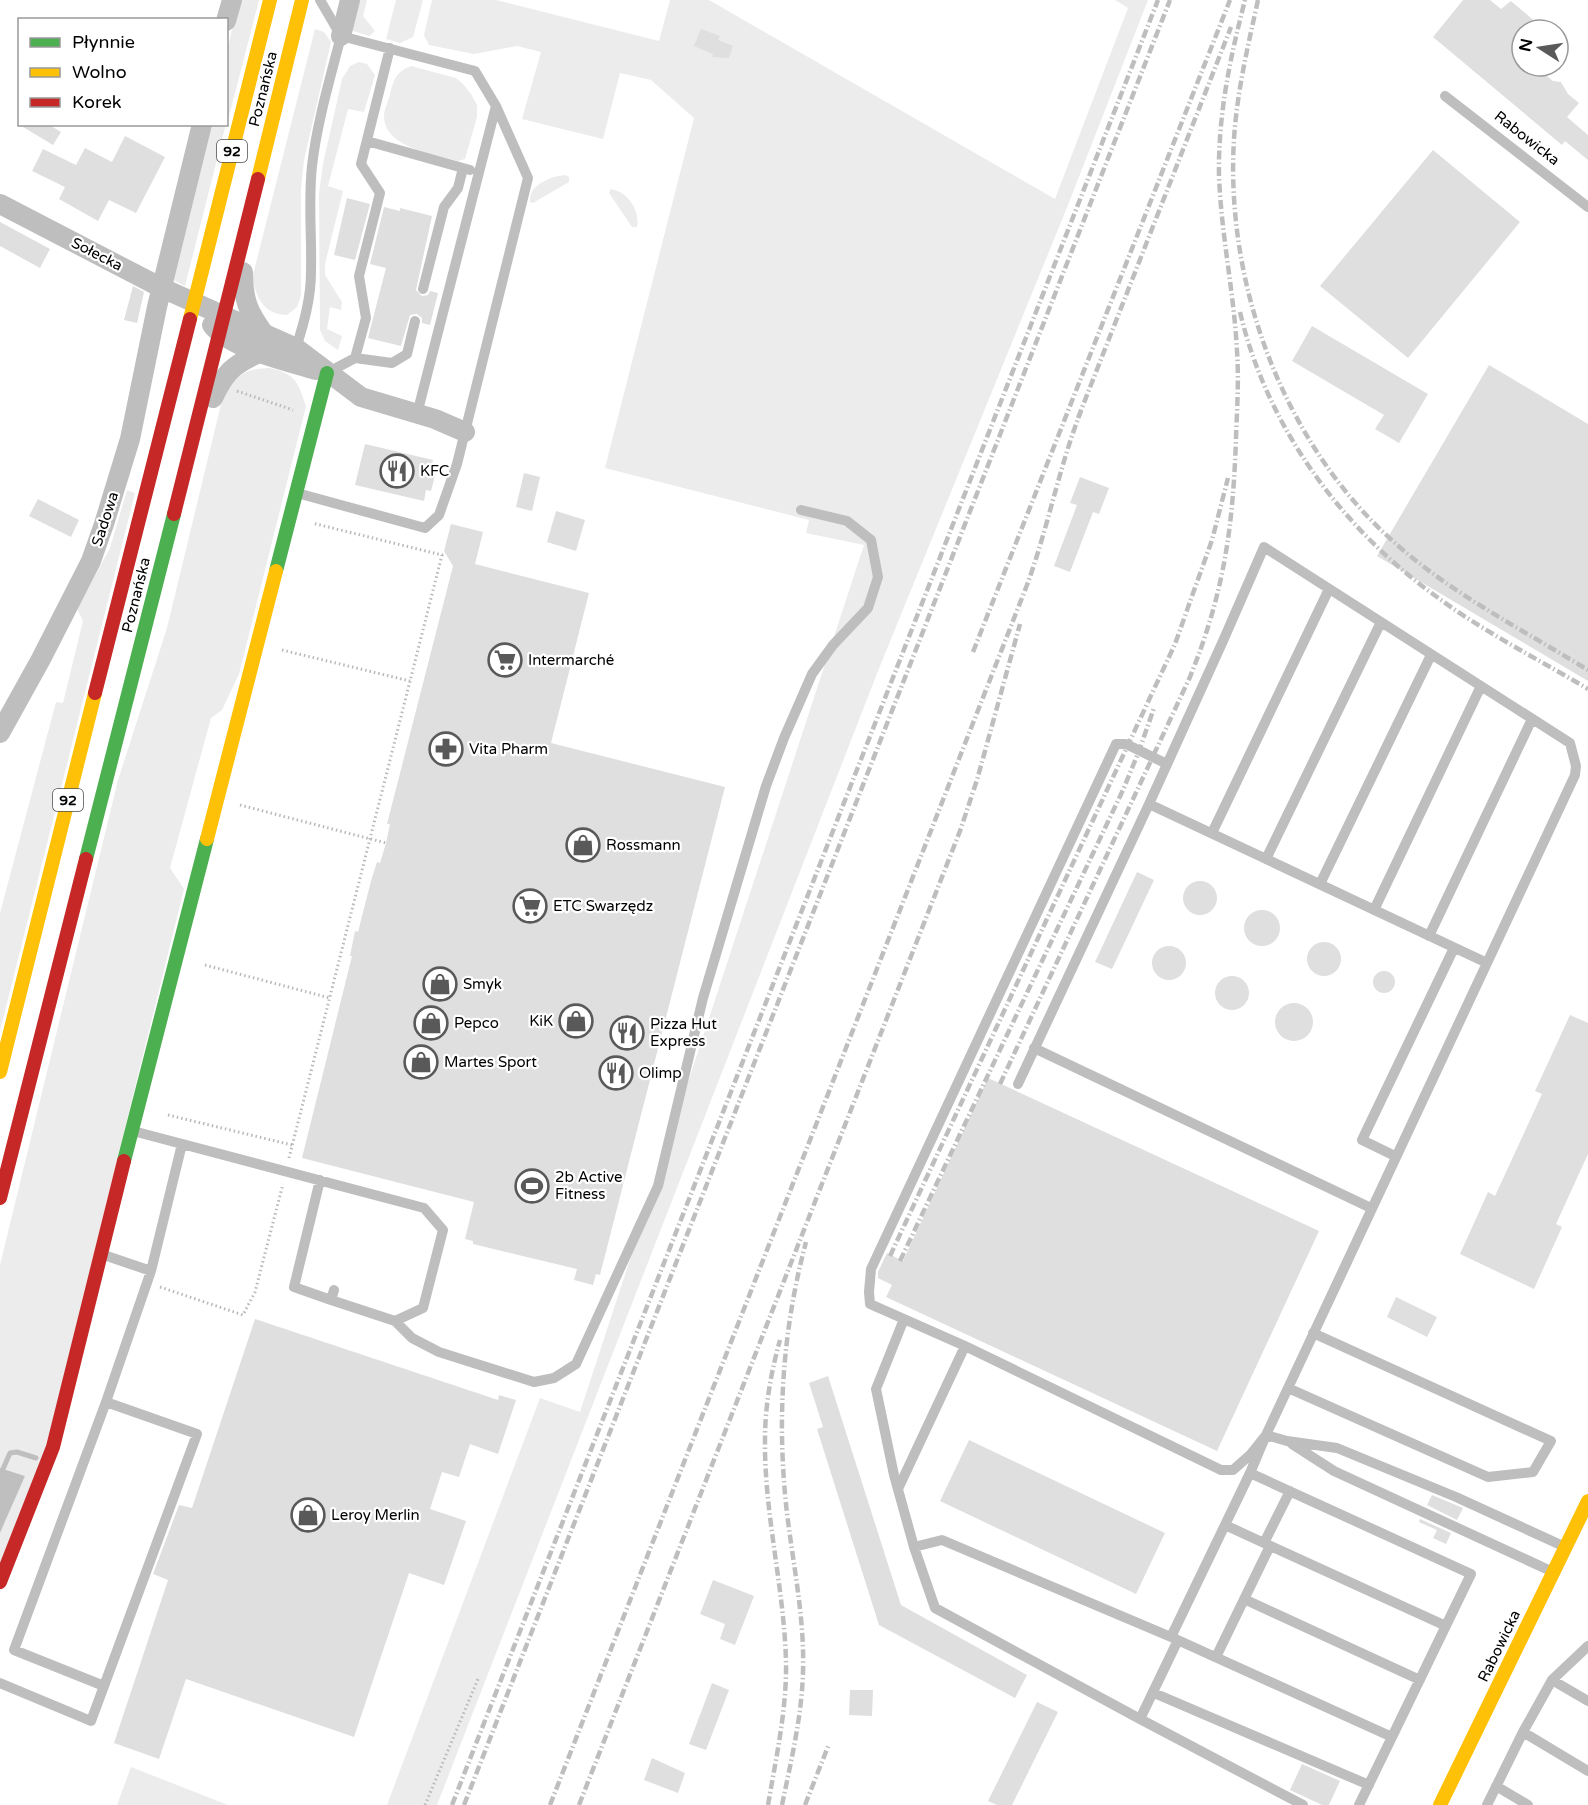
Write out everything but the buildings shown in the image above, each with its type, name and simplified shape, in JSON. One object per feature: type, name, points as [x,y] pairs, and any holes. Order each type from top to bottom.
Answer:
[{"type":"main road","name":"Poznańska","points":[[0,1072],[270,0]]},
{"type":"main road","name":"Poznańska","points":[[0,1198],[190,453],[302,0]]},
{"type":"main road","points":[[0,1582],[53,1446],[100,1254],[327,373]]},
{"type":"main road","name":"Rabowicka","points":[[1440,1805],[1588,1501]]},
{"type":"street","points":[[227,18],[232,0]]},
{"type":"street","points":[[341,36],[350,0]]},
{"type":"street","name":"Sadowa","points":[[0,733],[91,561],[130,439],[162,288],[202,126]]},
{"type":"street","name":"Sołecka","points":[[0,204],[162,288],[194,302]]},
{"type":"street","points":[[243,239],[244,298],[262,344]]},
{"type":"street","points":[[194,302],[221,326],[327,373]]},
{"type":"street","points":[[190,453],[224,375],[262,344],[296,348],[361,398],[435,419],[465,432]]},
{"type":"lane","points":[[296,348],[306,316],[311,273],[309,215],[312,165],[321,112],[341,36],[320,0]]},
{"type":"lane","points":[[297,493],[425,528],[439,515],[457,464],[528,178],[496,105],[475,71],[341,36]]},
{"type":"lane","points":[[356,358],[366,318],[359,276],[380,194],[361,164],[390,48]]},
{"type":"lane","name":"Rabowicka","points":[[1445,96],[1588,207]]},
{"type":"lane","points":[[417,414],[496,105]]},
{"type":"lane","points":[[367,141],[479,172]]},
{"type":"lane","points":[[423,289],[444,207],[458,188],[463,168]]},
{"type":"lane","points":[[327,373],[356,358],[392,363],[407,354],[415,321]]},
{"type":"lane","points":[[320,1180],[294,1287],[333,1295],[373,1307],[395,1321],[412,1338],[439,1352],[534,1382],[554,1378],[576,1364],[658,1186],[703,998],[766,786],[780,747],[812,674],[833,645],[868,608],[878,577],[871,540],[847,520],[801,510]]},
{"type":"lane","points":[[1018,1084],[1149,804],[1264,547],[1570,743],[1576,766],[1575,775],[1485,962],[1287,1388],[1175,1639],[1154,1693],[1140,1719]]},
{"type":"lane","points":[[1212,833],[1329,589]]},
{"type":"lane","points":[[1266,859],[1380,622]]},
{"type":"lane","points":[[1320,884],[1431,655]]},
{"type":"lane","points":[[1374,910],[1481,686]]},
{"type":"lane","points":[[1429,936],[1533,719]]},
{"type":"lane","points":[[1167,764],[1126,744],[1116,744],[871,1269],[870,1304],[965,1346],[1221,1470],[1233,1470],[1250,1455],[1266,1435]]},
{"type":"lane","points":[[1149,804],[1485,962]]},
{"type":"lane","points":[[1395,1156],[1362,1140],[1454,948]]},
{"type":"lane","points":[[1034,1048],[1371,1208]]},
{"type":"lane","points":[[133,1131],[424,1208],[443,1230],[423,1308],[395,1321]]},
{"type":"lane","points":[[104,1686],[14,1650],[152,1271],[182,1144]]},
{"type":"lane","points":[[100,1254],[152,1271]]},
{"type":"lane","points":[[904,1319],[876,1389],[897,1489],[935,1608],[1303,1805]]},
{"type":"lane","points":[[1287,1388],[1488,1477],[1533,1472],[1551,1441],[1313,1333]]},
{"type":"lane","points":[[897,1489],[965,1346]]},
{"type":"lane","points":[[0,1683],[92,1721],[197,1434],[106,1402]]},
{"type":"lane","points":[[1266,1435],[1287,1441],[1337,1448],[1456,1497],[1566,1547]]},
{"type":"lane","points":[[1287,1441],[1334,1471],[1553,1572]]},
{"type":"lane","points":[[1250,1473],[1471,1574],[1359,1805]]},
{"type":"lane","points":[[1216,1657],[1244,1599],[1290,1491]]},
{"type":"lane","points":[[1225,1526],[1446,1626]]},
{"type":"lane","points":[[914,1547],[942,1540],[1175,1639],[1392,1737]]},
{"type":"lane","points":[[1244,1599],[1420,1680]]},
{"type":"lane","points":[[1487,1805],[1552,1680],[1588,1646]]},
{"type":"lane","points":[[1552,1680],[1588,1701]]},
{"type":"lane","points":[[1154,1693],[1369,1785]]},
{"type":"lane","points":[[1523,1732],[1588,1771]]},
{"type":"lane","points":[[1496,1786],[1528,1805]]},
{"type":"path","points":[[148,1283],[243,1315],[255,1292],[442,555],[290,518]]},
{"type":"path","points":[[282,650],[410,681]]},
{"type":"path","points":[[217,800],[386,843]]},
{"type":"path","points":[[205,965],[330,998]]},
{"type":"path","points":[[168,1115],[292,1145]]},
{"type":"path","points":[[425,1805],[478,1678]]},
{"type":"shaded area","points":[[239,0],[259,0],[228,120],[228,47]]},
{"type":"shaded area","points":[[357,0],[367,0],[363,16],[375,31],[369,36],[353,31],[350,24]]},
{"type":"shaded area","points":[[396,0],[423,0],[413,37],[400,43],[386,39]]},
{"type":"shaded area","points":[[432,0],[496,0],[659,41],[670,0],[709,0],[1055,199],[1128,8],[1115,0],[1148,0],[1068,205],[878,671],[437,1805],[387,1805],[540,1398],[580,1412],[864,545],[806,533],[809,520],[605,468],[694,118],[651,80],[620,73],[603,139],[522,119],[541,52],[517,46],[474,54],[429,45],[424,35]]},
{"type":"shaded area","points":[[315,29],[324,32],[331,42],[304,160],[301,189],[301,295],[297,307],[287,315],[267,309],[252,279]]},
{"type":"shaded area","points":[[359,62],[367,64],[375,75],[364,112],[348,109],[328,186],[343,191],[325,264],[325,275],[342,302],[341,310],[330,307],[327,329],[342,336],[338,350],[325,341],[320,330],[319,194],[323,164],[342,79],[350,66]]},
{"type":"shaded area","points":[[411,66],[456,78],[471,94],[477,105],[477,117],[465,159],[458,161],[412,148],[392,136],[386,127],[384,113],[394,80],[402,71]]},
{"type":"shaded area","points":[[208,126],[225,126],[185,286],[170,278]]},
{"type":"shaded area","points":[[566,175],[569,177],[569,182],[533,203],[530,202],[533,191],[542,182]]},
{"type":"shaded area","points":[[611,189],[623,194],[635,208],[637,227],[632,227],[609,193]]},
{"type":"shaded area","points":[[269,368],[285,373],[294,380],[306,406],[239,674],[222,710],[211,718],[170,868],[184,889],[46,1448],[0,1565],[0,1533],[25,1476],[0,1468],[0,1265],[118,780],[167,628],[224,392],[243,374]]},
{"type":"shaded area","points":[[127,490],[135,493],[0,1031],[0,913],[56,702],[63,703],[83,621],[77,609],[110,548]]},
{"type":"shaded area","points":[[0,1468],[25,1476],[0,1533]]},
{"type":"shaded area","points":[[131,1767],[228,1805],[117,1805]]},
{"type":"waterway","points":[[3,1469],[10,1453],[17,1452],[36,1458]]},
{"type":"railway","points":[[452,1805],[1158,0]]},
{"type":"railway","points":[[464,1805],[1170,0]]},
{"type":"railway","points":[[973,652],[1230,0]]},
{"type":"railway","points":[[1000,1084],[1190,677],[1202,646],[1219,588],[1229,531],[1235,471],[1238,384],[1235,329],[1220,197],[1219,153],[1226,87],[1245,0]]},
{"type":"railway","points":[[1258,0],[1238,104],[1234,139],[1234,194],[1240,250],[1252,305],[1270,359],[1293,411],[1322,459],[1356,503],[1395,543],[1464,595],[1588,670]]},
{"type":"railway","points":[[1078,418],[1231,27]]},
{"type":"railway","points":[[1240,312],[1252,354],[1289,435],[1313,472],[1370,540],[1402,570],[1455,610],[1588,689]]},
{"type":"railway","points":[[550,1805],[1027,585],[1081,411]]},
{"type":"railway","points":[[890,1256],[1175,644],[1212,540],[1228,478]]},
{"type":"railway","points":[[579,1805],[960,831],[977,780],[1020,624]]},
{"type":"railway","points":[[900,1261],[1123,790],[1154,708]]},
{"type":"railway","points":[[782,1805],[798,1722],[803,1671],[799,1599],[784,1481],[783,1391],[788,1331],[806,1242]]},
{"type":"railway","points":[[768,1805],[786,1679],[782,1606],[768,1494],[765,1439],[769,1389],[780,1340]]},
{"type":"railway","points":[[805,1805],[829,1744]]},
{"type":"traffic: fast","points":[[276,571],[327,373]]},
{"type":"traffic: fast","points":[[86,859],[174,514]]},
{"type":"traffic: fast","points":[[124,1161],[207,839]]},
{"type":"traffic: slow","points":[[190,319],[270,0]]},
{"type":"traffic: slow","points":[[258,179],[302,0]]},
{"type":"traffic: slow","points":[[207,839],[276,571]]},
{"type":"traffic: slow","points":[[0,1072],[95,693]]},
{"type":"traffic: slow","points":[[1440,1805],[1588,1501]]},
{"type":"traffic: jam","points":[[174,514],[258,179]]},
{"type":"traffic: jam","points":[[95,693],[190,319]]},
{"type":"traffic: jam","points":[[0,1198],[86,859]]},
{"type":"traffic: jam","points":[[0,1582],[53,1447],[124,1161]]},
{"type":"place","name":"KFC","points":[[397,471]]},
{"type":"place","name":"Intermarché","points":[[505,660]]},
{"type":"place","name":"Vita Pharm","points":[[446,749]]},
{"type":"place","name":"Rossmann","points":[[583,845]]},
{"type":"place","name":"ETC Swarzędz","points":[[530,906]]},
{"type":"place","name":"Smyk","points":[[440,984]]},
{"type":"place","name":"KiK","points":[[576,1021]]},
{"type":"place","name":"Pepco","points":[[431,1023]]},
{"type":"place","name":"Pizza Hut Express","points":[[627,1033]]},
{"type":"place","name":"Martes Sport","points":[[421,1062]]},
{"type":"place","name":"Olimp","points":[[616,1073]]},
{"type":"place","name":"2b Active Fitness","points":[[532,1186]]},
{"type":"place","name":"Leroy Merlin","points":[[308,1515]]}]
